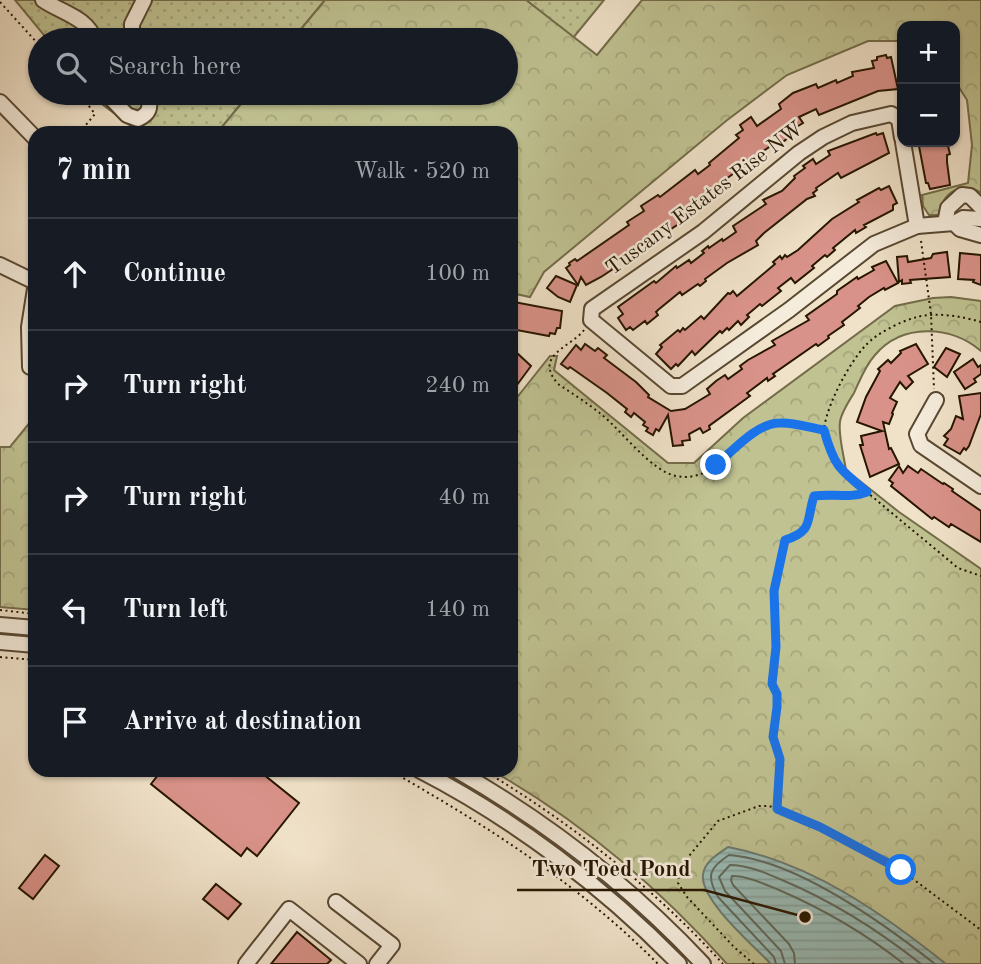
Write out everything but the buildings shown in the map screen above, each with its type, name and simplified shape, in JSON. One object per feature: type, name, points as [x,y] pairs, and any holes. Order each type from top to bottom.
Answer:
[{"type":"street","points":[[43,0],[72,15],[89,28]]},
{"type":"street","points":[[132,28],[144,0]]},
{"type":"street","points":[[0,102],[28,131]]},
{"type":"street","points":[[116,105],[138,120],[146,116],[150,105]]},
{"type":"street","name":"Tuscany Estates Rise NW","points":[[897,118],[891,114],[852,123],[823,137],[799,153],[703,232],[592,309],[591,320],[671,386],[682,386],[789,310],[874,244],[916,226],[950,223],[962,218],[981,219]]},
{"type":"street","name":"Tuscany Estates Rise NW","points":[[904,147],[916,226]]},
{"type":"street","points":[[950,223],[948,208],[962,195],[970,195],[981,207]]},
{"type":"street","name":"Tuscany Estates Rise NW","points":[[950,223],[981,235]]},
{"type":"street","points":[[0,265],[28,279]]},
{"type":"street","points":[[936,400],[917,434],[922,445],[981,486]]},
{"type":"street","points":[[0,625],[28,627]]},
{"type":"street","points":[[0,642],[28,644]]},
{"type":"street","points":[[431,777],[468,798],[548,852],[633,920],[679,964]]},
{"type":"street","points":[[468,777],[504,799],[584,856],[659,919],[704,964]]},
{"type":"street","points":[[336,902],[392,945],[377,964]]},
{"type":"street","points":[[246,964],[289,909],[359,964]]},
{"type":"path","points":[[0,2],[28,33]]},
{"type":"path","points":[[85,126],[95,114],[88,105]]},
{"type":"path","points":[[921,241],[931,314],[936,400]]},
{"type":"path","points":[[981,321],[931,314],[914,318],[878,335],[865,346],[841,382],[824,430],[839,469],[958,568],[981,576]]},
{"type":"path","points":[[581,327],[584,331],[553,356],[550,365],[553,379],[602,414],[656,466],[675,476],[698,476],[716,465],[760,428],[778,422],[824,430]]},
{"type":"path","points":[[777,809],[780,759],[773,737],[777,707],[777,694],[772,684],[776,647],[774,591],[785,540],[800,535],[809,524],[814,496],[857,496],[867,492]]},
{"type":"path","points":[[0,610],[28,613]]},
{"type":"path","points":[[0,657],[28,659]]},
{"type":"path","points":[[401,777],[471,816],[566,882],[658,964]]},
{"type":"path","points":[[754,964],[735,948],[687,897],[678,883],[679,868],[718,821],[759,806],[777,809],[820,827],[901,870],[981,930]]},
{"type":"green space","points":[[15,0],[325,0],[302,28],[38,28]]},
{"type":"green space","points":[[325,0],[526,0],[597,55],[642,0],[981,0],[981,193],[967,188],[954,191],[944,200],[940,215],[929,215],[923,206],[922,195],[968,183],[972,145],[967,100],[960,89],[960,21],[897,21],[897,41],[868,41],[787,75],[726,121],[544,272],[530,297],[518,294],[518,126],[223,126],[240,105],[518,105],[518,28],[302,28]]},
{"type":"green space","points":[[526,0],[604,0],[573,38]]},
{"type":"green space","points":[[103,105],[240,105],[223,126],[131,126]]},
{"type":"green space","points":[[951,297],[981,301],[981,351],[969,342],[941,332],[927,331],[899,337],[886,345],[868,364],[842,415],[840,433],[846,470],[899,512],[981,569],[981,964],[727,964],[674,909],[617,858],[556,811],[503,777],[518,777],[518,396],[550,356],[557,356],[554,370],[668,463],[694,463],[743,418],[895,306]]},
{"type":"green space","points":[[28,425],[28,609],[0,607],[0,447],[10,447]]},
{"type":"water","points":[[728,847],[759,854],[788,865],[844,892],[896,926],[946,964],[771,964],[741,935],[710,897],[704,885],[706,866]]},
{"type":"place","name":"Two Toed Pond","points":[[805,917]]},
{"type":"route","points":[[716,465],[760,428],[778,422],[824,430],[839,469],[867,492],[857,496],[814,496],[809,524],[800,535],[785,540],[774,591],[776,647],[772,684],[777,694],[777,707],[773,737],[780,759],[777,809],[820,827],[901,870]]}]
